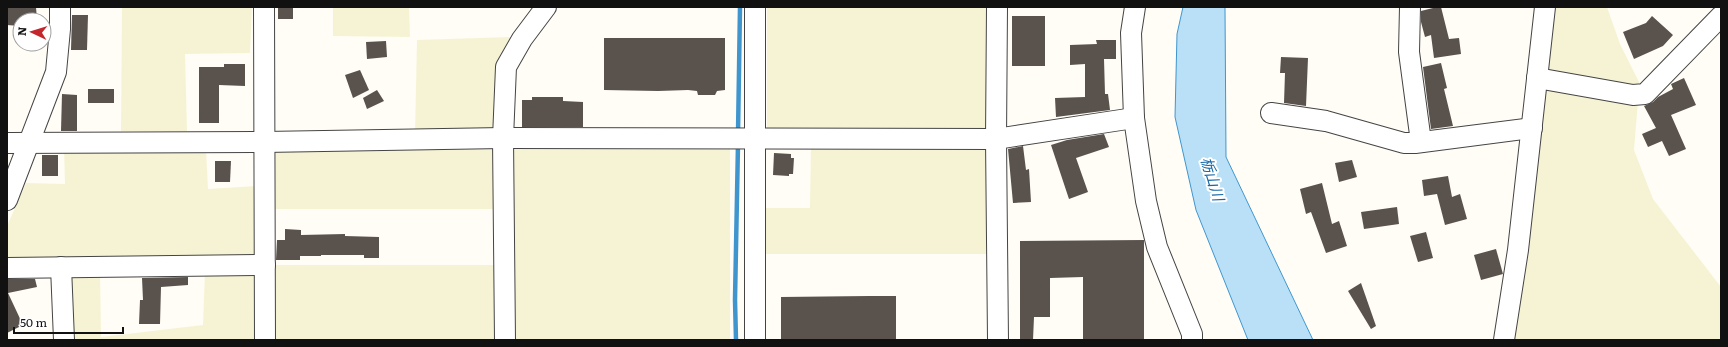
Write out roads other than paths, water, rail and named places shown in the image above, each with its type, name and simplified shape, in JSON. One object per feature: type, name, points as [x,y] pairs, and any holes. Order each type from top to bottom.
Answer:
[{"type":"street","points":[[7,200],[56,72],[60,29],[60,7]]},
{"type":"street","points":[[264,7],[265,340]]},
{"type":"street","points":[[505,340],[503,138],[506,67],[522,39],[546,7]]},
{"type":"street","points":[[755,7],[745,140],[756,340]]},
{"type":"street","points":[[997,7],[996,139],[998,340]]},
{"type":"street","points":[[1135,7],[1131,33],[1134,118],[1146,201],[1157,247],[1192,334],[1192,340]]},
{"type":"street","points":[[1410,7],[1409,52],[1421,142]]},
{"type":"street","points":[[1504,340],[1518,250],[1545,7]]},
{"type":"street","points":[[1537,78],[1633,95],[1645,94],[1721,16]]},
{"type":"street","points":[[1270,113],[1326,121],[1404,142],[1421,142],[1532,128]]},
{"type":"street","points":[[7,143],[264,142],[503,138],[745,140],[996,139],[1134,118]]},
{"type":"street","points":[[7,268],[61,266],[265,265]]},
{"type":"street","points":[[61,266],[64,340]]},
{"type":"water","name":"栃山川","points":[[1183,7],[1225,7],[1226,157],[1313,340],[1248,340],[1196,210],[1175,117],[1177,34]]},
{"type":"waterway","points":[[738,134],[740,7]]},
{"type":"waterway","points":[[736,340],[735,300],[738,144]]}]
